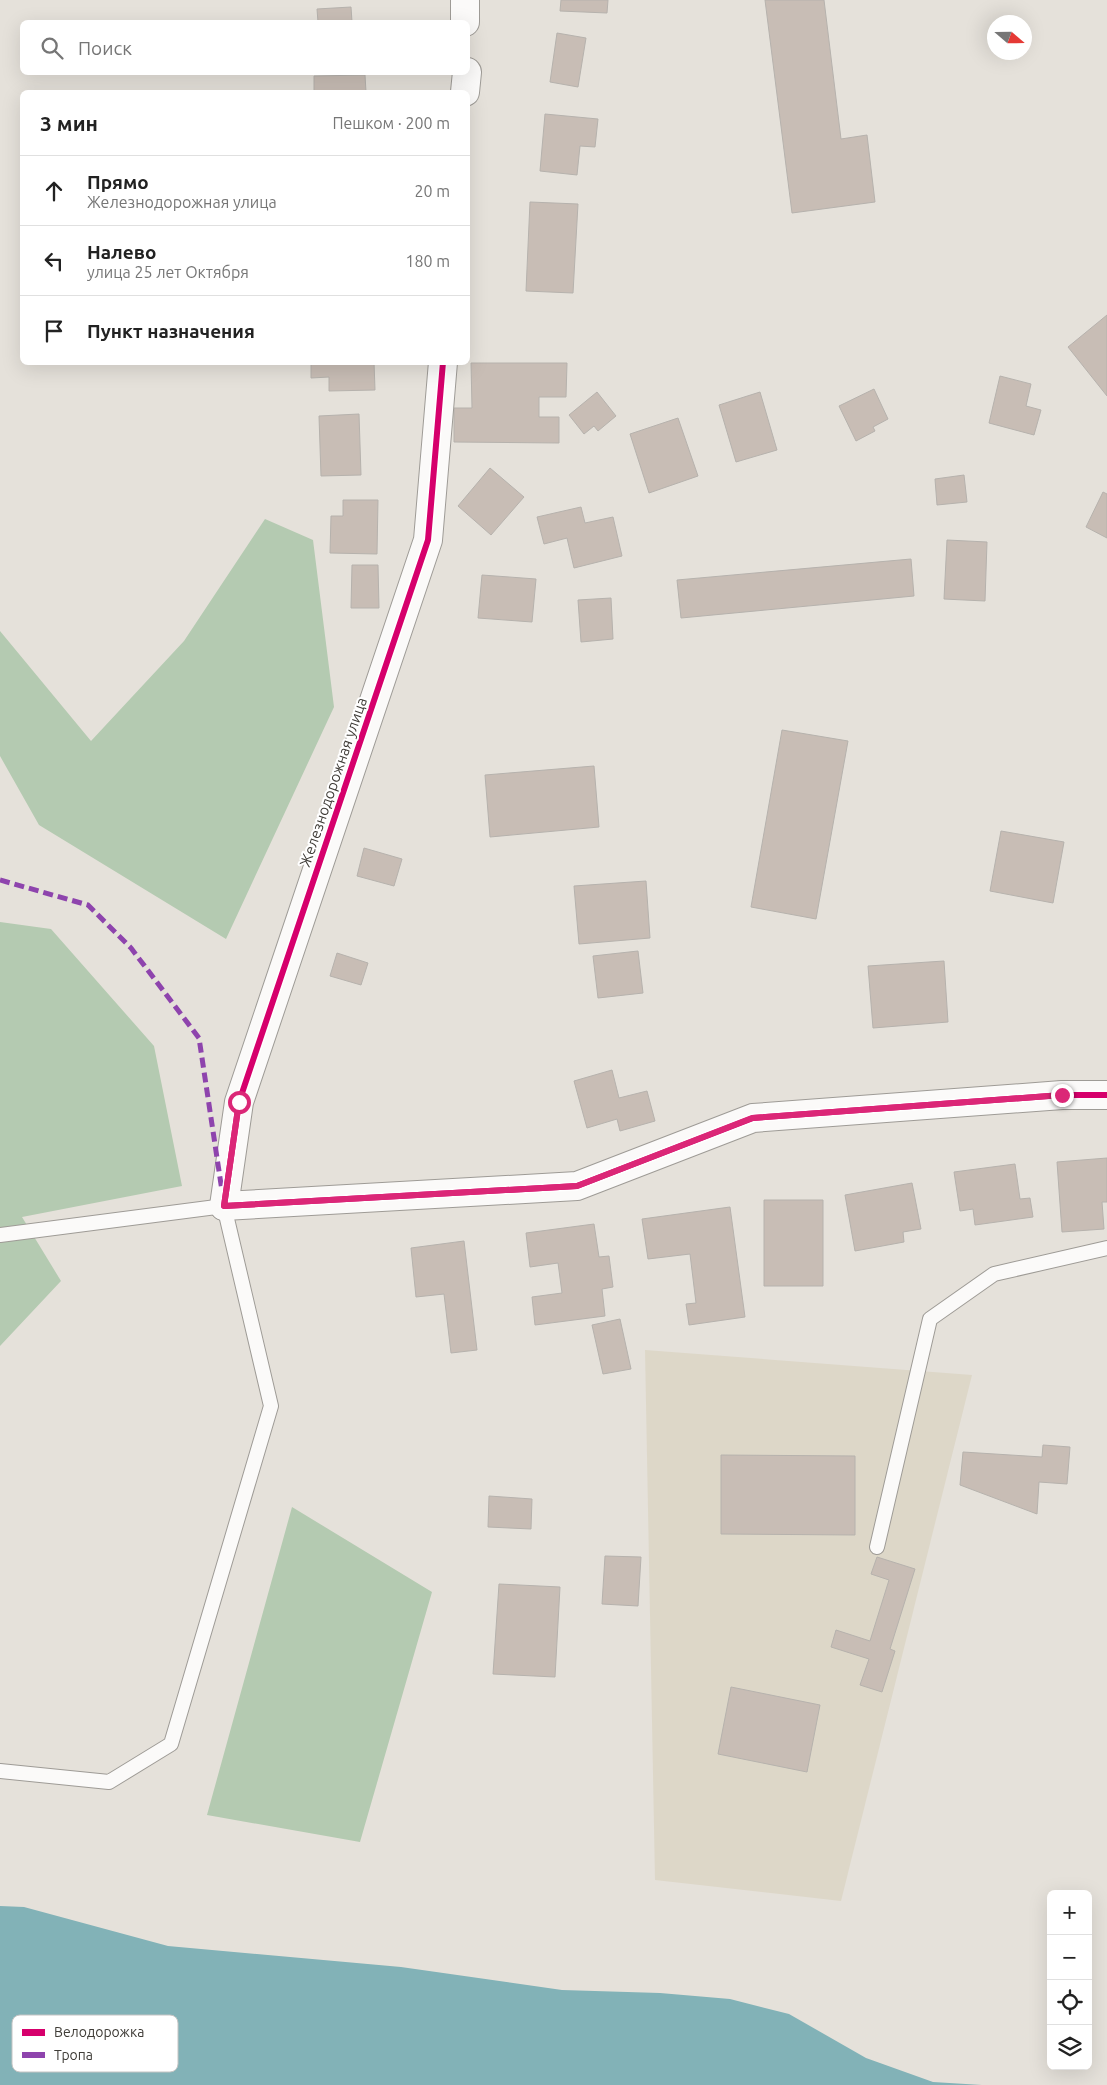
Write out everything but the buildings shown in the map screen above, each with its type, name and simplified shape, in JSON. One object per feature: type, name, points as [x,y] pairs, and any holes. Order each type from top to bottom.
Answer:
[{"type":"street","points":[[465,0],[465,20]]},
{"type":"street","points":[[465,90],[467,75]]},
{"type":"street","name":"Железнодорожная улица","points":[[224,1206],[239,1102],[428,540],[443,365]]},
{"type":"street","points":[[224,1206],[577,1186],[752,1118],[1062,1095],[1107,1095]]},
{"type":"lane","points":[[0,1236],[224,1206],[271,1406],[171,1744],[109,1782],[0,1771]]},
{"type":"lane","points":[[877,1547],[930,1319],[994,1274],[1107,1248]]},
{"type":"shaded area","points":[[645,1350],[972,1375],[841,1901],[655,1880]]},
{"type":"green space","points":[[265,519],[313,540],[334,707],[226,939],[39,825],[0,756],[0,631],[91,741],[184,641]]},
{"type":"green space","points":[[0,922],[51,929],[154,1046],[182,1186],[22,1217],[61,1281],[0,1346]]},
{"type":"green space","points":[[292,1507],[432,1592],[360,1842],[207,1815]]},
{"type":"water","points":[[0,1906],[24,1907],[168,1946],[401,1967],[562,1990],[660,1993],[730,1999],[789,2014],[866,2058],[933,2082],[982,2085],[0,2085]]},
{"type":"marked path","points":[[0,880],[88,905],[131,948],[199,1038],[222,1191]]},
{"type":"cycle path","points":[[443,365],[428,540],[239,1102],[224,1206],[577,1186],[753,1118],[1062,1095],[1107,1095]]},
{"type":"route","points":[[239,1102],[224,1206],[577,1186],[752,1118],[1062,1095]]}]
